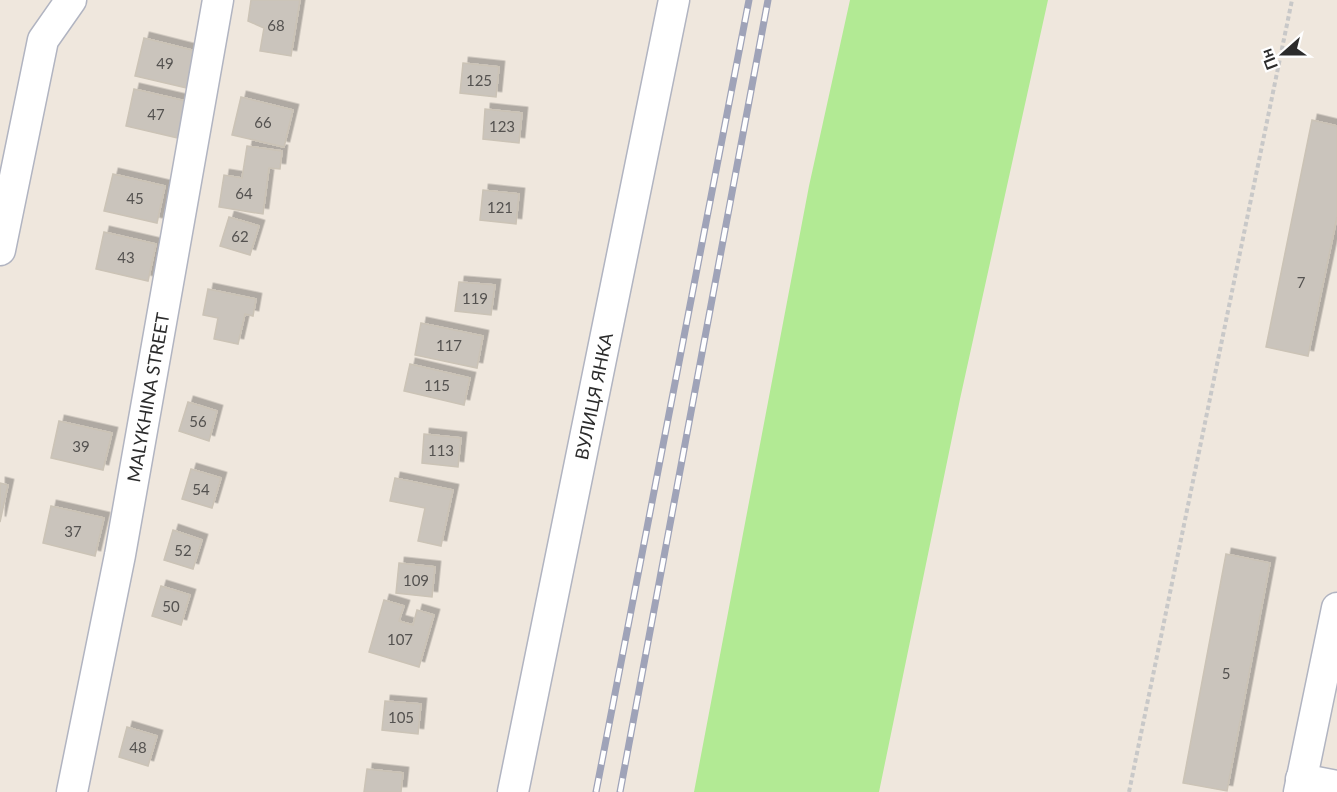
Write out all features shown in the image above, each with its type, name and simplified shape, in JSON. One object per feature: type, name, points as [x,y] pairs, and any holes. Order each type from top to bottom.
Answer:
[{"type":"street","points":[[0,250],[43,40],[71,0]]},
{"type":"street","name":"MALYKHINA STREET","points":[[72,792],[120,555],[218,0]]},
{"type":"street","name":"ВУЛИЦЯ ЯНКА","points":[[513,792],[674,0]]},
{"type":"street","points":[[1337,608],[1300,786],[1337,786]]},
{"type":"path","points":[[1129,792],[1292,0]]},
{"type":"green space","points":[[850,0],[1048,0],[960,399],[879,792],[694,792],[809,186]]},
{"type":"building","points":[[251,0],[300,0],[291,56],[260,51],[264,28],[248,21]]},
{"type":"building","points":[[144,38],[196,51],[187,88],[135,76]]},
{"type":"building","points":[[463,63],[499,67],[496,97],[460,93]]},
{"type":"building","points":[[134,89],[186,101],[178,138],[126,126]]},
{"type":"building","points":[[241,97],[293,110],[284,147],[232,135]]},
{"type":"building","points":[[485,109],[522,113],[519,143],[483,139]]},
{"type":"building","points":[[1312,120],[1337,126],[1337,217],[1308,356],[1266,347]]},
{"type":"building","points":[[247,146],[282,151],[280,169],[269,168],[263,214],[219,207],[224,175],[242,178]]},
{"type":"building","points":[[113,174],[165,186],[157,223],[104,211]]},
{"type":"building","points":[[483,190],[519,194],[516,224],[480,220]]},
{"type":"building","points":[[229,217],[259,226],[250,255],[220,246]]},
{"type":"building","points":[[104,232],[156,244],[148,281],[96,269]]},
{"type":"building","points":[[459,282],[495,285],[491,315],[455,311]]},
{"type":"building","points":[[208,289],[256,299],[253,316],[245,314],[238,344],[214,339],[218,318],[203,315]]},
{"type":"building","points":[[421,323],[483,336],[477,368],[415,355]]},
{"type":"building","points":[[410,364],[470,378],[464,405],[404,391]]},
{"type":"building","points":[[188,402],[217,411],[209,441],[179,431]]},
{"type":"building","points":[[59,421],[112,433],[103,470],[51,458]]},
{"type":"building","points":[[424,434],[461,438],[458,467],[422,463]]},
{"type":"building","points":[[191,469],[221,478],[212,508],[182,499]]},
{"type":"building","points":[[395,478],[453,490],[441,546],[418,541],[425,508],[390,501]]},
{"type":"building","points":[[0,483],[8,485],[0,522]]},
{"type":"building","points":[[51,506],[104,518],[95,556],[43,543]]},
{"type":"building","points":[[173,530],[202,540],[193,569],[164,560]]},
{"type":"building","points":[[1226,554],[1270,563],[1227,791],[1183,783]]},
{"type":"building","points":[[399,563],[435,567],[432,597],[396,593]]},
{"type":"building","points":[[161,586],[190,595],[181,625],[152,616]]},
{"type":"building","points":[[384,600],[404,606],[399,621],[413,625],[417,610],[434,615],[419,667],[369,652]]},
{"type":"building","points":[[385,701],[421,704],[418,734],[382,730]]},
{"type":"building","points":[[127,727],[157,736],[148,766],[119,757]]},
{"type":"building","points":[[367,769],[403,773],[401,792],[364,792]]},
{"type":"railway","points":[[596,792],[749,0]]},
{"type":"railway","points":[[620,792],[768,0]]}]
